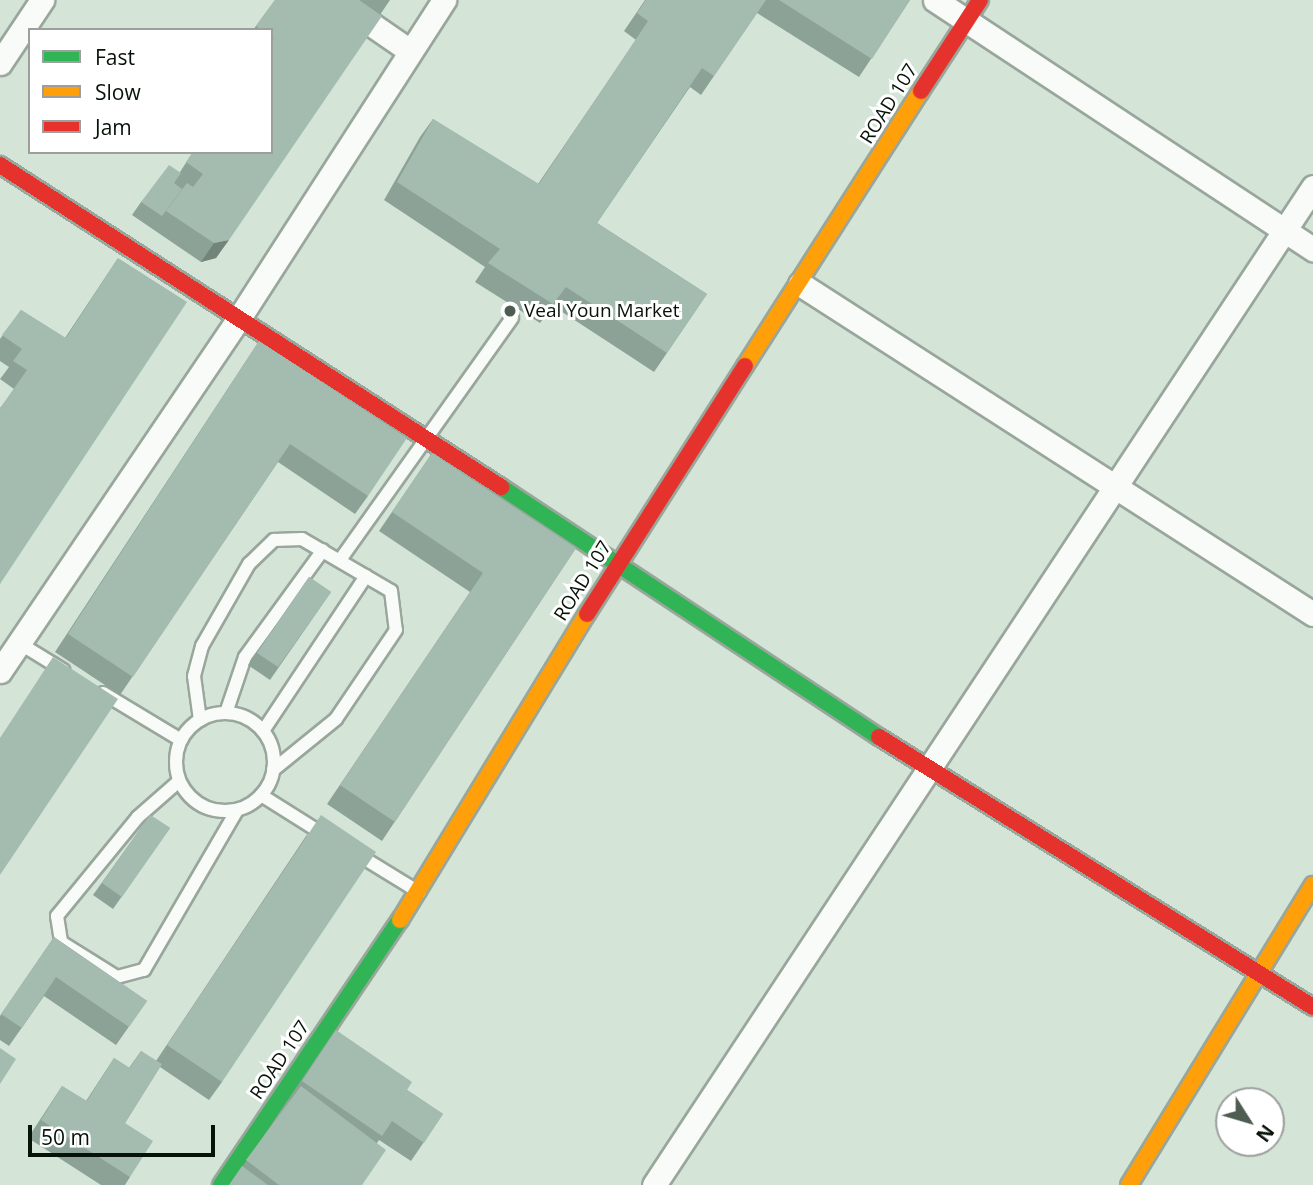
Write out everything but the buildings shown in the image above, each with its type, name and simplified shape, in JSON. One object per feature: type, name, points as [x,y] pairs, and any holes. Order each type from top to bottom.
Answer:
[{"type":"street","points":[[0,63],[42,0]]},
{"type":"street","points":[[336,0],[410,51]]},
{"type":"street","points":[[0,671],[242,315],[444,0]]},
{"type":"street","points":[[935,0],[1313,248]]},
{"type":"street","name":"ROAD 107","points":[[221,1185],[419,892],[616,566],[981,0]]},
{"type":"street","points":[[0,165],[242,315],[616,566],[931,771],[1258,977],[1313,1007]]},
{"type":"street","points":[[654,1185],[931,771],[1115,485],[1313,187]]},
{"type":"street","points":[[800,284],[1313,614]]},
{"type":"street","points":[[1129,1185],[1313,885]]},
{"type":"lane","points":[[340,560],[430,439],[512,318]]},
{"type":"lane","points":[[200,720],[194,676],[202,646],[249,564],[274,540],[302,539],[391,591],[396,630],[336,719],[273,771],[261,796],[237,810],[144,970],[117,977],[61,942],[57,916],[138,817],[179,781],[181,740],[200,720],[226,712],[263,731]]},
{"type":"lane","points":[[226,712],[245,657],[323,550]]},
{"type":"lane","points":[[273,771],[263,731],[366,576]]},
{"type":"lane","points":[[19,643],[181,740]]},
{"type":"lane","points":[[179,781],[209,809],[237,810]]},
{"type":"lane","points":[[261,796],[419,892]]},
{"type":"traffic: fast","points":[[501,487],[879,737]]},
{"type":"traffic: fast","points":[[221,1185],[400,920]]},
{"type":"traffic: slow","points":[[745,366],[921,91]]},
{"type":"traffic: slow","points":[[400,920],[587,614]]},
{"type":"traffic: slow","points":[[1129,1185],[1313,885]]},
{"type":"traffic: jam","points":[[921,91],[980,0]]},
{"type":"traffic: jam","points":[[0,165],[501,487]]},
{"type":"traffic: jam","points":[[587,614],[745,366]]},
{"type":"traffic: jam","points":[[879,737],[1313,1007]]},
{"type":"place","name":"Veal Youn Market","points":[[510,311]]}]
